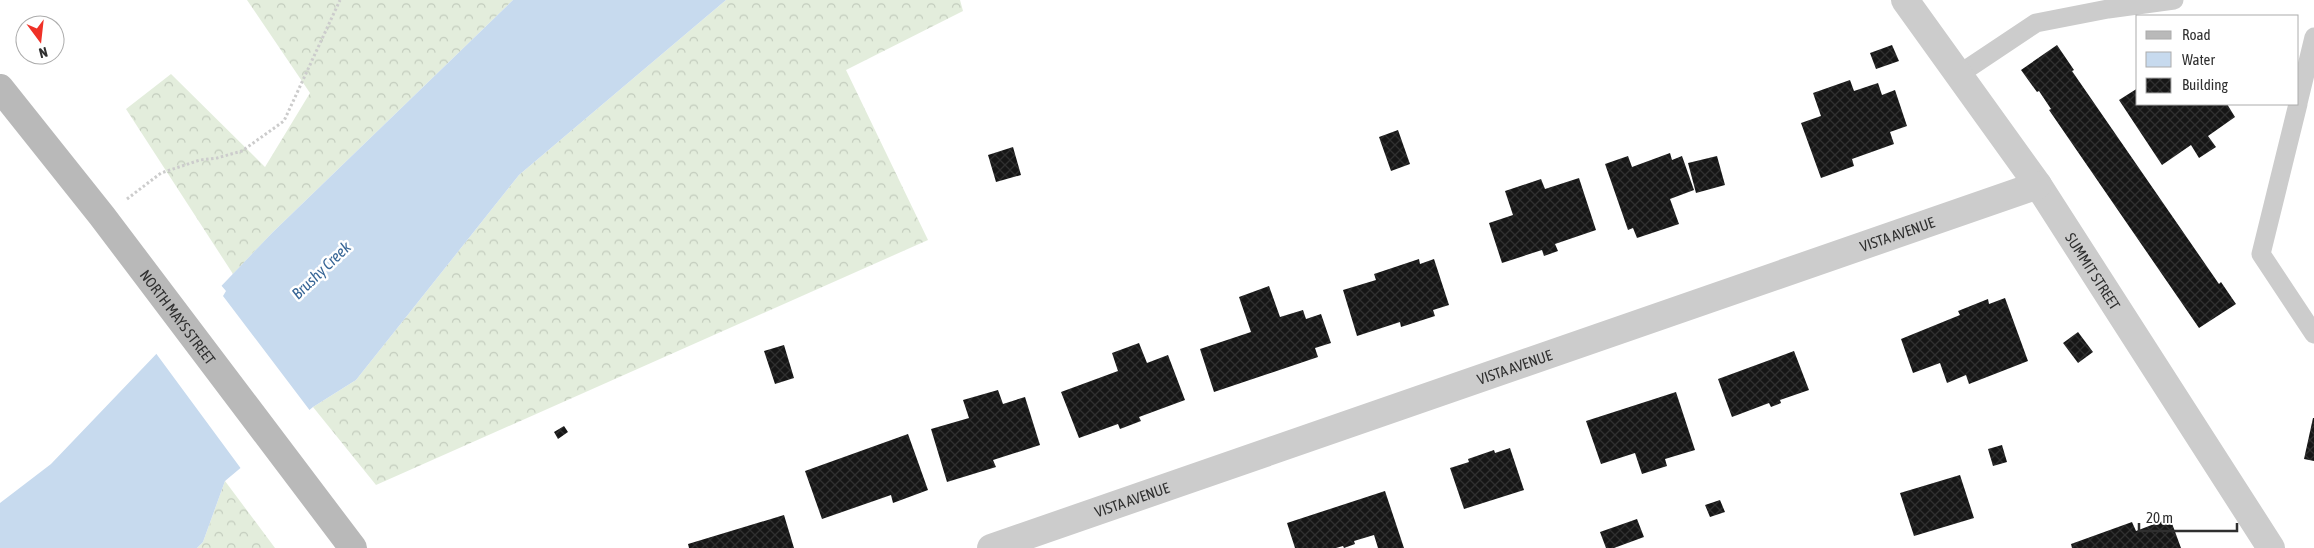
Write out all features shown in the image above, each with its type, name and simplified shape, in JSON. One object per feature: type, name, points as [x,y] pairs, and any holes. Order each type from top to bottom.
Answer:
[{"type":"main road","name":"NORTH MAYS STREET","points":[[2,95],[102,216],[353,548]]},
{"type":"street","name":"SUMMIT STREET","points":[[1905,0],[2038,185],[2271,548]]},
{"type":"street","name":"VISTA AVENUE","points":[[991,548],[2038,185]]},
{"type":"lane","points":[[1958,75],[2036,23],[2108,9],[2174,0]]},
{"type":"lane","points":[[2299,100],[2314,37]]},
{"type":"lane","points":[[2298,105],[2261,254],[2314,334]]},
{"type":"path","points":[[102,216],[161,173],[200,160],[217,158],[242,151],[284,121],[340,0]]},
{"type":"green space","points":[[247,0],[513,0],[273,232],[233,274],[126,109],[171,74],[265,167],[310,93]]},
{"type":"green space","points":[[726,0],[960,0],[963,11],[846,70],[928,240],[376,485],[313,407],[356,380],[519,175]]},
{"type":"green space","points":[[225,481],[275,548],[197,548],[203,542]]},
{"type":"water","name":"Brushy Creek","points":[[513,0],[726,0],[519,175],[356,380],[313,407],[225,481],[203,542],[197,548],[0,548],[0,503],[51,464],[273,232]]},
{"type":"pier","points":[[220,284],[226,291],[223,296],[311,412],[242,470],[155,352]]},
{"type":"building","points":[[1892,45],[1899,61],[1876,69],[1870,53]]},
{"type":"building","points":[[2057,45],[2074,70],[2072,71],[2219,284],[2221,282],[2236,304],[2199,328],[2049,110],[2051,109],[2039,91],[2037,92],[2021,70]]},
{"type":"building","points":[[1850,80],[1854,91],[1878,83],[1882,95],[1895,90],[1907,126],[1890,132],[1894,144],[1852,159],[1854,166],[1821,178],[1801,123],[1821,116],[1813,93]]},
{"type":"building","points":[[2136,89],[2136,105],[2228,105],[2235,117],[2208,136],[2216,147],[2199,158],[2191,145],[2162,165],[2119,100]]},
{"type":"building","points":[[1398,130],[1410,164],[1391,171],[1379,137]]},
{"type":"building","points":[[1013,147],[1021,175],[996,182],[988,155]]},
{"type":"building","points":[[1670,153],[1672,160],[1682,156],[1694,190],[1670,199],[1679,224],[1637,238],[1633,228],[1628,230],[1605,164],[1628,156],[1632,167]]},
{"type":"building","points":[[1717,156],[1725,185],[1696,193],[1688,163]]},
{"type":"building","points":[[1579,178],[1596,230],[1555,244],[1558,251],[1544,256],[1542,250],[1502,263],[1489,223],[1513,215],[1505,191],[1541,179],[1545,189]]},
{"type":"building","points":[[1419,259],[1420,264],[1434,259],[1449,305],[1433,310],[1435,316],[1401,327],[1400,322],[1357,336],[1343,290],[1376,280],[1374,274]]},
{"type":"building","points":[[1269,286],[1280,317],[1303,310],[1306,319],[1321,314],[1331,343],[1315,348],[1318,357],[1214,392],[1200,349],[1251,332],[1239,297]]},
{"type":"building","points":[[2005,298],[2028,361],[1969,384],[1966,375],[1947,383],[1940,363],[1913,373],[1901,339],[1960,315],[1958,311],[1988,299],[1989,304]]},
{"type":"building","points":[[2078,332],[2093,352],[2078,363],[2063,343]]},
{"type":"building","points":[[1139,343],[1147,363],[1168,355],[1185,400],[1139,417],[1141,421],[1120,429],[1118,424],[1079,438],[1061,392],[1118,371],[1112,353]]},
{"type":"building","points":[[784,345],[794,378],[775,384],[764,351]]},
{"type":"building","points":[[1794,351],[1809,390],[1780,400],[1781,403],[1771,407],[1769,403],[1732,417],[1718,379]]},
{"type":"building","points":[[998,390],[1003,404],[1025,397],[1040,445],[993,460],[996,467],[947,482],[931,429],[969,418],[963,400]]},
{"type":"building","points":[[1676,392],[1695,450],[1665,459],[1667,466],[1642,474],[1635,453],[1601,464],[1586,421]]},
{"type":"building","points":[[2314,418],[2314,461],[2304,459]]},
{"type":"building","points":[[564,426],[568,432],[558,439],[554,432]]},
{"type":"building","points":[[908,434],[928,490],[893,503],[891,495],[822,519],[805,471]]},
{"type":"building","points":[[2002,445],[2007,462],[1993,466],[1988,449]]},
{"type":"building","points":[[1510,448],[1524,490],[1464,509],[1450,468],[1469,462],[1468,459],[1494,450],[1495,453]]},
{"type":"building","points":[[1960,475],[1974,518],[1914,536],[1900,493]]},
{"type":"building","points":[[1385,491],[1404,548],[1378,548],[1374,535],[1354,541],[1355,544],[1344,548],[1343,546],[1336,548],[1295,548],[1287,523]]},
{"type":"building","points":[[1720,500],[1725,512],[1710,517],[1705,505]]},
{"type":"building","points":[[784,515],[794,548],[689,548],[688,544]]},
{"type":"building","points":[[2170,518],[2181,548],[2072,548],[2071,544],[2132,522],[2136,531]]},
{"type":"building","points":[[1637,519],[1644,537],[1614,548],[1606,548],[1600,532]]}]
